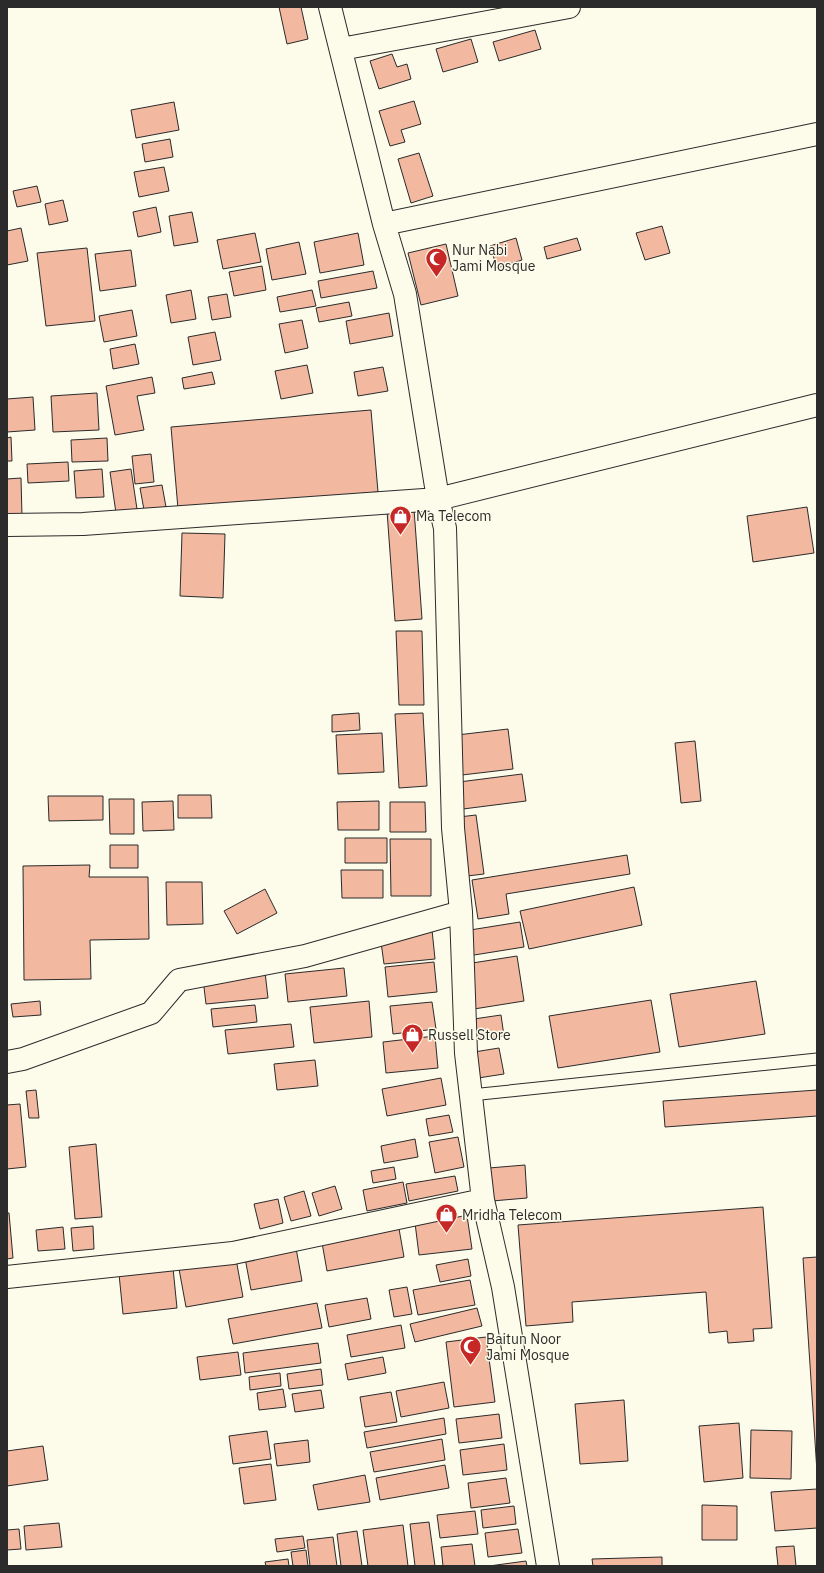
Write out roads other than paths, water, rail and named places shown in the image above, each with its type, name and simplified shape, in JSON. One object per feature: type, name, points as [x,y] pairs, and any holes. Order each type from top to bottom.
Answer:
[{"type":"street","points":[[330,7],[384,224],[405,294],[438,499],[445,528],[453,828],[461,912],[466,1053],[483,1200],[503,1287],[548,1566]]},
{"type":"street","points":[[341,49],[568,7]]},
{"type":"street","points":[[384,224],[817,134]]},
{"type":"street","points":[[7,525],[83,524],[438,499],[817,405]]},
{"type":"street","points":[[7,1062],[23,1059],[151,1013],[179,980],[305,956],[461,912]]},
{"type":"street","points":[[7,1277],[233,1254],[483,1200]]},
{"type":"lane","points":[[471,1095],[817,1060]]},
{"type":"place","name":"Nur Nabi Jami Mosque","points":[[437,278]]},
{"type":"place","name":"Ma Telecom","points":[[400,536]]},
{"type":"place","name":"Russell Store","points":[[412,1054]]},
{"type":"place","name":"Mridha Telecom","points":[[446,1234]]},
{"type":"place","name":"Baitun Noor Jami Mosque","points":[[471,1366]]}]
